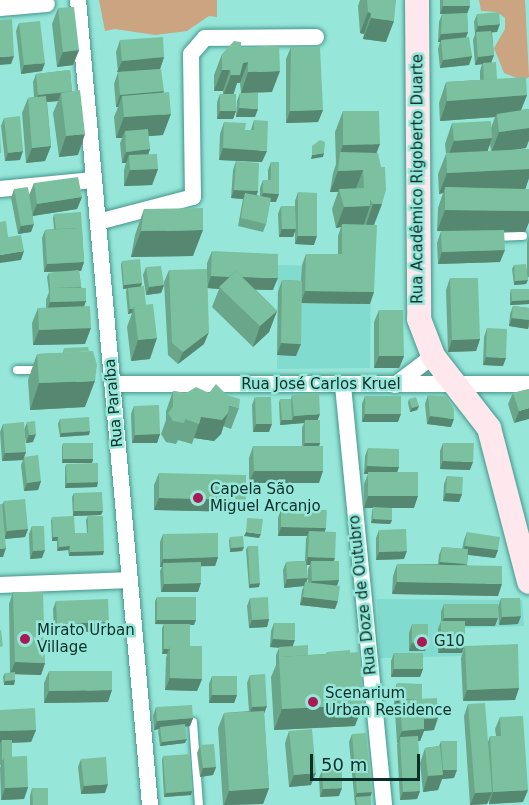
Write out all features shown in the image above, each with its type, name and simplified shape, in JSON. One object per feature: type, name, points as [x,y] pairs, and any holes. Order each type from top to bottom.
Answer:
[{"type":"street","name":"Rua Paraíba","points":[[78,0],[98,222],[108,375],[130,580],[150,805]]},
{"type":"street","name":"Rua Acadêmico Rigoberto Duarte","points":[[417,0],[423,238],[419,319],[433,356],[451,385],[489,428],[529,582]]},
{"type":"street","points":[[0,8],[47,4]]},
{"type":"street","points":[[98,222],[193,197],[191,54],[205,38],[316,37]]},
{"type":"street","points":[[0,189],[94,180]]},
{"type":"street","points":[[395,385],[433,356]]},
{"type":"street","name":"Rua José Carlos Kruel","points":[[108,375],[343,386],[529,384]]},
{"type":"street","name":"Rua Doze de Outubro","points":[[343,386],[384,805]]},
{"type":"street","points":[[0,585],[130,580]]},
{"type":"lane","points":[[480,237],[523,236]]},
{"type":"lane","points":[[17,370],[48,370]]},
{"type":"lane","points":[[193,722],[199,805]]},
{"type":"shaded area","points":[[99,0],[217,0],[217,17],[209,16],[187,31],[155,35],[115,29],[105,31]]},
{"type":"shaded area","points":[[479,0],[525,0],[529,77],[523,80],[504,73],[494,48],[505,29],[505,18],[497,12],[481,11]]},
{"type":"shaded area","points":[[278,265],[371,267],[370,368],[277,369]]},
{"type":"shaded area","name":"G10","points":[[377,599],[522,600],[524,626],[465,628],[464,656],[380,658]]},
{"type":"building","points":[[367,0],[396,0],[394,21],[371,18]]},
{"type":"building","points":[[443,0],[470,0],[470,6],[443,6]]},
{"type":"building","points":[[74,7],[79,50],[63,52],[58,8]]},
{"type":"building","points":[[499,12],[500,24],[478,26],[477,14]]},
{"type":"building","points":[[467,13],[468,32],[441,34],[442,14]]},
{"type":"building","points":[[12,19],[14,56],[0,57],[0,20]]},
{"type":"building","points":[[40,21],[45,63],[24,65],[19,23]]},
{"type":"building","points":[[491,31],[494,55],[478,57],[476,32]]},
{"type":"building","points":[[163,37],[164,57],[122,61],[120,40]]},
{"type":"building","points":[[469,37],[472,56],[443,60],[441,40]]},
{"type":"building","points":[[234,41],[241,42],[241,48],[279,45],[280,71],[248,72],[248,62],[243,63],[240,75],[231,75],[230,70],[222,70],[222,54]]},
{"type":"building","points":[[291,47],[320,47],[323,110],[290,111]]},
{"type":"building","points":[[496,62],[497,79],[484,80],[483,63]]},
{"type":"building","points":[[161,69],[164,91],[120,95],[118,72]]},
{"type":"building","points":[[70,70],[72,91],[38,95],[36,74]]},
{"type":"building","points":[[526,77],[527,95],[447,101],[446,82]]},
{"type":"building","points":[[80,90],[85,134],[66,136],[61,93]]},
{"type":"building","points":[[169,92],[171,114],[124,117],[122,96]]},
{"type":"building","points":[[240,93],[258,93],[258,109],[239,108]]},
{"type":"building","points":[[220,94],[236,94],[236,111],[220,111]]},
{"type":"building","points":[[46,96],[51,146],[32,148],[28,98]]},
{"type":"building","points":[[529,109],[529,128],[499,132],[497,114]]},
{"type":"building","points":[[343,111],[379,111],[380,144],[343,145]]},
{"type":"building","points":[[20,116],[23,151],[8,153],[4,118]]},
{"type":"building","points":[[254,120],[268,121],[267,151],[223,148],[224,122],[246,123],[245,130],[254,130]]},
{"type":"building","points":[[491,121],[492,138],[454,141],[452,123]]},
{"type":"building","points":[[148,129],[150,149],[126,152],[125,131]]},
{"type":"building","points":[[320,140],[325,142],[324,153],[312,155],[312,146]]},
{"type":"building","points":[[529,149],[529,169],[447,173],[446,153]]},
{"type":"building","points":[[340,152],[378,153],[381,167],[385,167],[386,190],[382,204],[373,204],[370,199],[370,206],[344,207],[339,189],[364,188],[363,170],[338,171]]},
{"type":"building","points":[[157,154],[158,169],[130,170],[129,155]]},
{"type":"building","points":[[236,161],[259,163],[258,191],[234,190]]},
{"type":"building","points":[[271,162],[279,162],[279,194],[263,193],[263,180],[271,180]]},
{"type":"building","points":[[78,177],[82,197],[37,204],[34,183]]},
{"type":"building","points":[[28,187],[34,224],[21,226],[14,189]]},
{"type":"building","points":[[445,187],[529,189],[529,211],[445,210]]},
{"type":"building","points":[[298,192],[317,193],[317,236],[298,236]]},
{"type":"building","points":[[245,193],[271,198],[266,224],[241,218]]},
{"type":"building","points":[[281,206],[295,206],[296,229],[282,229]]},
{"type":"building","points":[[203,208],[203,230],[141,231],[144,209]]},
{"type":"building","points":[[81,212],[82,228],[56,229],[54,214]]},
{"type":"building","points":[[6,221],[8,237],[21,235],[24,251],[0,255],[0,222]]},
{"type":"building","points":[[342,224],[377,225],[374,292],[305,291],[306,254],[342,254]]},
{"type":"building","points":[[82,228],[84,262],[47,264],[45,230]]},
{"type":"building","points":[[504,230],[505,250],[442,252],[441,231]]},
{"type":"building","points":[[212,251],[278,254],[278,278],[242,277],[236,271],[229,277],[211,276]]},
{"type":"building","points":[[140,259],[142,283],[124,285],[122,261]]},
{"type":"building","points":[[526,264],[528,280],[515,281],[514,265]]},
{"type":"building","points":[[161,266],[164,285],[149,287],[146,267]]},
{"type":"building","points":[[207,269],[209,332],[183,352],[172,343],[169,270]]},
{"type":"building","points":[[79,270],[81,287],[50,288],[49,273]]},
{"type":"building","points":[[236,271],[277,311],[260,326],[219,287]]},
{"type":"building","points":[[450,278],[478,278],[480,339],[452,340]]},
{"type":"building","points":[[282,280],[302,281],[301,344],[281,343]]},
{"type":"building","points":[[144,286],[146,305],[134,306],[130,309],[128,288]]},
{"type":"building","points":[[50,288],[86,288],[86,301],[50,302]]},
{"type":"building","points":[[511,289],[529,289],[529,300],[512,301]]},
{"type":"building","points":[[153,304],[157,338],[138,340],[134,306]]},
{"type":"building","points":[[90,306],[91,328],[39,330],[38,308]]},
{"type":"building","points":[[513,306],[529,308],[529,320],[512,318]]},
{"type":"building","points":[[379,310],[403,310],[404,356],[379,356]]},
{"type":"building","points":[[487,328],[507,329],[506,358],[486,357]]},
{"type":"building","points":[[88,347],[89,351],[64,353],[64,348]]},
{"type":"building","points":[[93,351],[97,365],[95,381],[39,383],[37,354]]},
{"type":"building","points":[[216,384],[227,395],[240,399],[239,408],[229,405],[228,413],[222,420],[201,417],[199,424],[185,419],[184,423],[173,421],[168,413],[173,407],[173,391],[186,393],[196,387],[209,393]]},
{"type":"building","points":[[529,389],[529,408],[519,411],[513,393]]},
{"type":"building","points":[[319,393],[320,414],[294,416],[292,395]]},
{"type":"building","points":[[428,395],[446,396],[454,409],[454,419],[430,416]]},
{"type":"building","points":[[365,396],[401,396],[401,414],[365,414]]},
{"type":"building","points":[[255,397],[271,397],[272,424],[256,424]]},
{"type":"building","points":[[416,397],[419,406],[412,408],[409,399]]},
{"type":"building","points":[[280,399],[291,399],[292,420],[282,420]]},
{"type":"building","points":[[159,405],[160,434],[135,435],[134,406]]},
{"type":"building","points":[[89,417],[90,431],[61,433],[60,419]]},
{"type":"building","points":[[305,420],[320,420],[320,443],[305,443]]},
{"type":"building","points":[[35,421],[36,434],[29,435],[27,422]]},
{"type":"building","points":[[24,422],[26,452],[5,453],[3,424]]},
{"type":"building","points":[[63,443],[93,443],[93,459],[63,459]]},
{"type":"building","points":[[443,443],[474,443],[473,462],[443,461]]},
{"type":"building","points":[[253,446],[323,446],[323,471],[254,471]]},
{"type":"building","points":[[368,448],[399,449],[399,467],[367,466]]},
{"type":"building","points":[[38,455],[41,481],[27,483],[24,457]]},
{"type":"building","points":[[98,463],[98,482],[67,483],[66,464]]},
{"type":"building","points":[[368,472],[418,472],[418,496],[368,496]]},
{"type":"building","points":[[159,473],[246,475],[246,500],[159,498]]},
{"type":"building","points":[[447,476],[463,477],[462,494],[446,493]]},
{"type":"building","points":[[102,492],[103,511],[74,511],[74,493]]},
{"type":"building","points":[[25,499],[28,529],[7,531],[4,501]]},
{"type":"building","points":[[0,504],[2,504],[6,548],[0,549]]},
{"type":"building","points":[[373,507],[392,508],[392,520],[373,519]]},
{"type":"building","points":[[281,509],[327,510],[326,528],[281,527]]},
{"type":"building","points":[[74,516],[75,533],[88,533],[88,516],[103,516],[104,551],[70,552],[70,546],[59,547],[58,537],[53,537],[52,517]]},
{"type":"building","points":[[247,518],[263,519],[261,534],[246,532]]},
{"type":"building","points":[[32,526],[44,526],[45,550],[33,551]]},
{"type":"building","points":[[406,529],[407,551],[379,552],[379,530]]},
{"type":"building","points":[[309,531],[336,532],[335,558],[308,557]]},
{"type":"building","points":[[467,532],[500,537],[498,550],[465,546]]},
{"type":"building","points":[[218,533],[218,557],[163,559],[163,534]]},
{"type":"building","points":[[243,536],[244,547],[231,548],[230,537]]},
{"type":"building","points":[[248,546],[258,546],[260,583],[250,584]]},
{"type":"building","points":[[442,547],[468,549],[467,564],[440,562]]},
{"type":"building","points":[[306,561],[308,578],[287,579],[286,562]]},
{"type":"building","points":[[311,561],[339,561],[339,580],[312,581]]},
{"type":"building","points":[[201,562],[201,583],[164,584],[163,563]]},
{"type":"building","points":[[397,564],[502,566],[502,584],[397,582]]},
{"type":"building","points":[[305,582],[340,586],[338,601],[303,597]]},
{"type":"building","name":"Mirato Urban Village","points":[[13,592],[43,592],[45,663],[15,662]]},
{"type":"building","points":[[157,597],[196,597],[196,620],[157,620]]},
{"type":"building","points":[[268,597],[269,619],[252,620],[250,598]]},
{"type":"building","points":[[501,598],[520,598],[521,616],[502,617]]},
{"type":"building","points":[[108,599],[109,622],[57,624],[56,601]]},
{"type":"building","points":[[444,604],[498,604],[498,618],[444,618]]},
{"type":"building","points":[[441,621],[465,621],[465,645],[441,645]]},
{"type":"building","points":[[274,623],[295,623],[295,640],[273,639]]},
{"type":"building","points":[[164,624],[190,624],[190,646],[170,646],[169,649],[164,649]]},
{"type":"building","points":[[412,624],[428,624],[428,642],[412,643]]},
{"type":"building","points":[[0,630],[3,646],[0,647]]},
{"type":"building","points":[[518,644],[519,688],[467,690],[465,646]]},
{"type":"building","points":[[308,645],[308,655],[279,657],[279,647]]},
{"type":"building","points":[[170,646],[202,646],[202,679],[170,678]]},
{"type":"building","points":[[350,650],[350,653],[327,654],[327,652]]},
{"type":"building","points":[[360,652],[363,705],[282,709],[279,657]]},
{"type":"building","points":[[394,653],[423,653],[423,669],[394,669]]},
{"type":"building","points":[[49,671],[112,671],[112,690],[49,691]]},
{"type":"building","points":[[15,672],[15,680],[5,681],[5,673]]},
{"type":"building","points":[[265,674],[267,706],[252,707],[250,675]]},
{"type":"building","points":[[212,676],[237,676],[237,695],[212,695]]},
{"type":"building","points":[[397,683],[422,684],[422,699],[397,699]]},
{"type":"building","points":[[437,698],[438,718],[424,719],[424,729],[402,731],[400,700]]},
{"type":"building","points":[[485,703],[492,792],[475,793],[468,704]]},
{"type":"building","points":[[192,705],[193,718],[157,721],[156,707]]},
{"type":"building","points":[[35,708],[36,730],[0,731],[0,710]]},
{"type":"building","points":[[264,711],[269,788],[229,791],[224,713]]},
{"type":"building","points":[[523,716],[528,790],[493,792],[490,736],[501,736],[500,717]]},
{"type":"building","points":[[185,724],[187,739],[162,742],[160,727]]},
{"type":"building","points":[[312,729],[316,773],[294,775],[289,731]]},
{"type":"building","points":[[366,733],[372,792],[357,793],[352,734]]},
{"type":"building","points":[[418,736],[420,791],[403,792],[400,737]]},
{"type":"building","points":[[2,740],[12,740],[12,757],[4,757],[3,760],[2,760]]},
{"type":"building","points":[[441,741],[457,741],[457,770],[443,770]]},
{"type":"building","points":[[214,744],[216,767],[203,768],[200,745]]},
{"type":"building","points":[[440,746],[443,775],[428,776],[425,748]]},
{"type":"building","points":[[190,754],[192,791],[166,793],[163,756]]},
{"type":"building","points":[[27,756],[28,787],[5,788],[4,757]]},
{"type":"building","points":[[106,757],[108,784],[84,786],[81,759]]},
{"type":"building","points":[[342,769],[342,788],[323,789],[322,770]]},
{"type":"building","points":[[32,788],[48,788],[48,805],[33,805]]},
{"type":"building","points":[[370,796],[371,805],[357,805],[356,797]]},
{"type":"place","name":"Capela São Miguel Arcanjo","points":[[198,498]]},
{"type":"place","name":"Mirato Urban Village","points":[[25,639]]},
{"type":"place","name":"G10","points":[[422,642]]},
{"type":"place","name":"Scenarium Urban Residence","points":[[313,702]]}]
